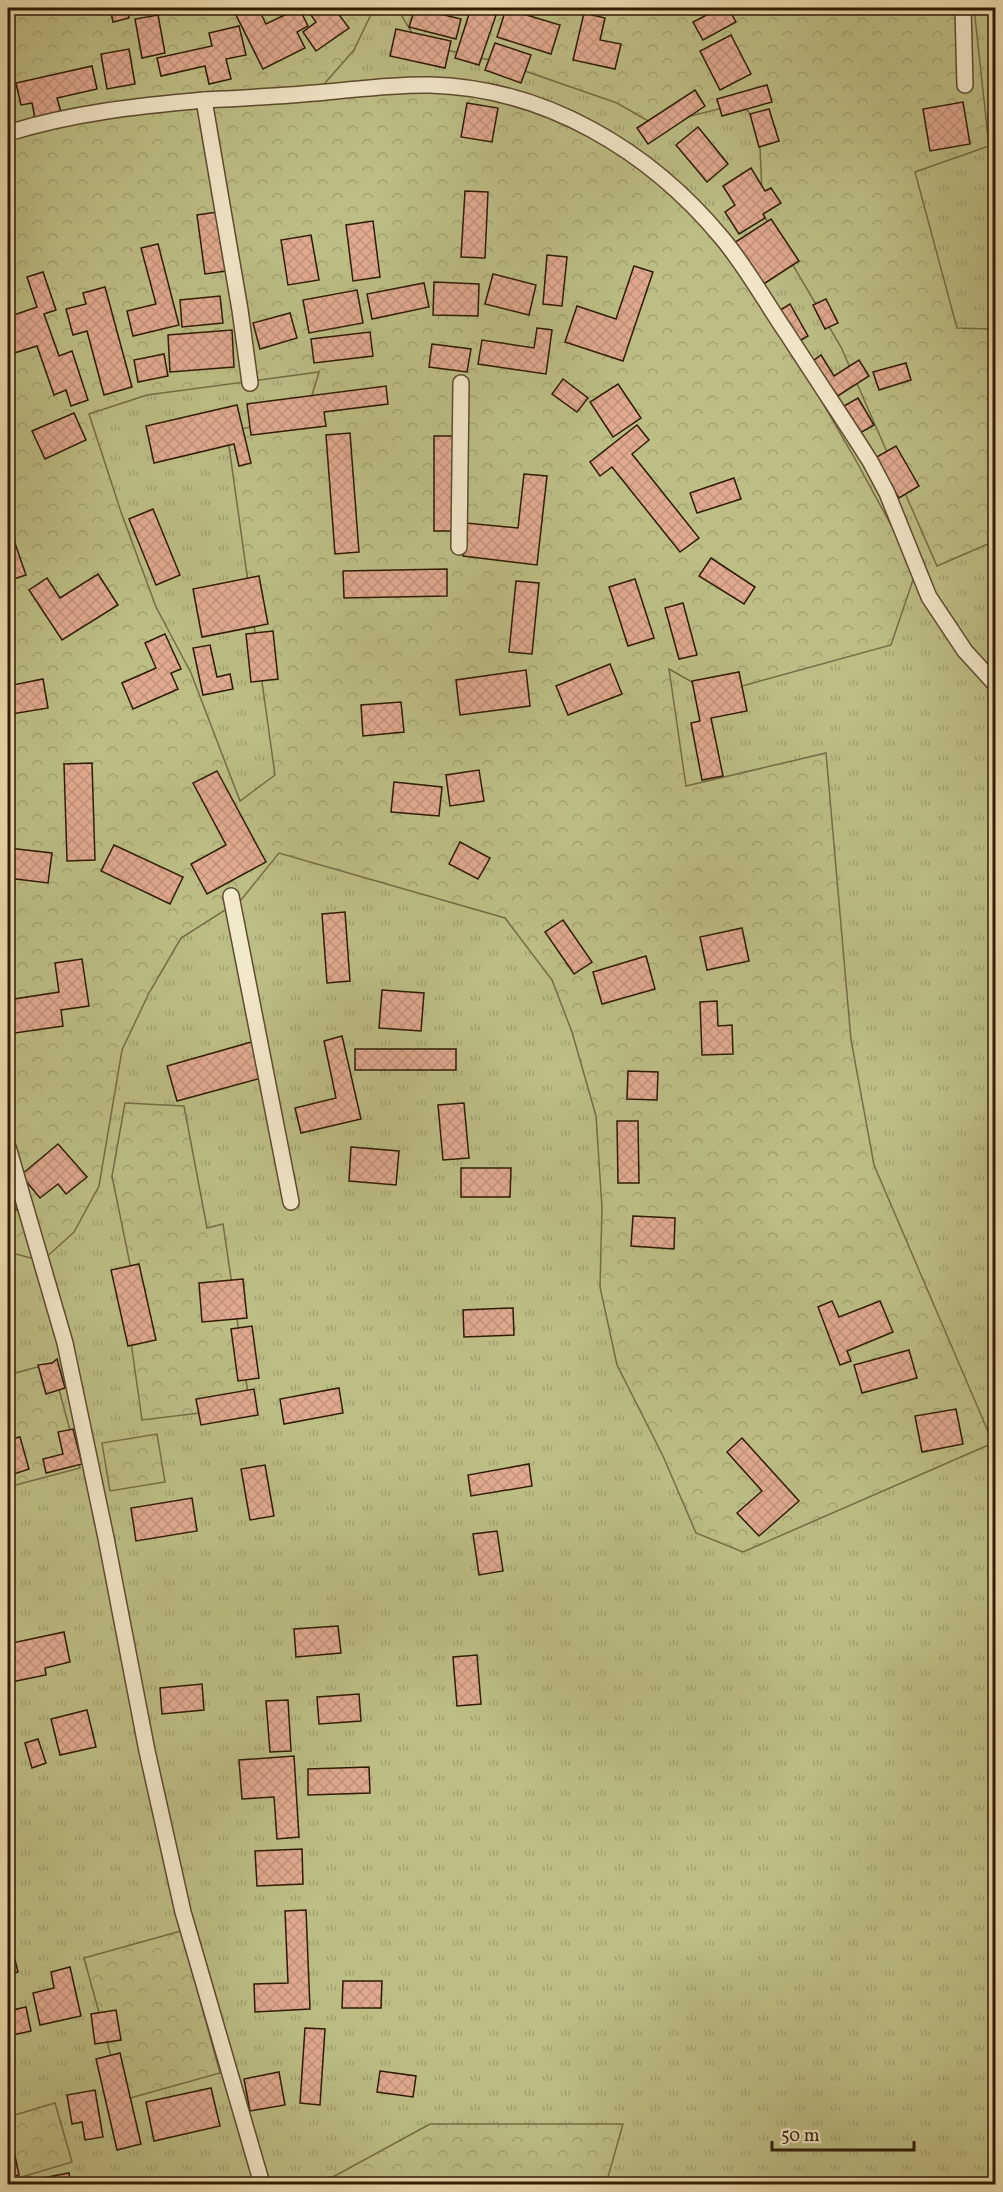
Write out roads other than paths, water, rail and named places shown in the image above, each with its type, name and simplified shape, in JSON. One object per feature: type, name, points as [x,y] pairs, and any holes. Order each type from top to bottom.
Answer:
[{"type":"street","points":[[963,8],[966,85]]},
{"type":"street","points":[[8,133],[76,115],[129,107],[430,85],[517,97],[565,115],[596,131],[632,154],[704,217],[740,263],[870,461],[887,493],[929,597],[965,651],[996,686]]},
{"type":"street","points":[[204,100],[240,310],[250,383]]},
{"type":"street","points":[[459,547],[461,383]]},
{"type":"street","points":[[231,896],[291,1202]]},
{"type":"street","points":[[8,1147],[65,1343],[147,1751],[183,1912],[262,2184]]}]
